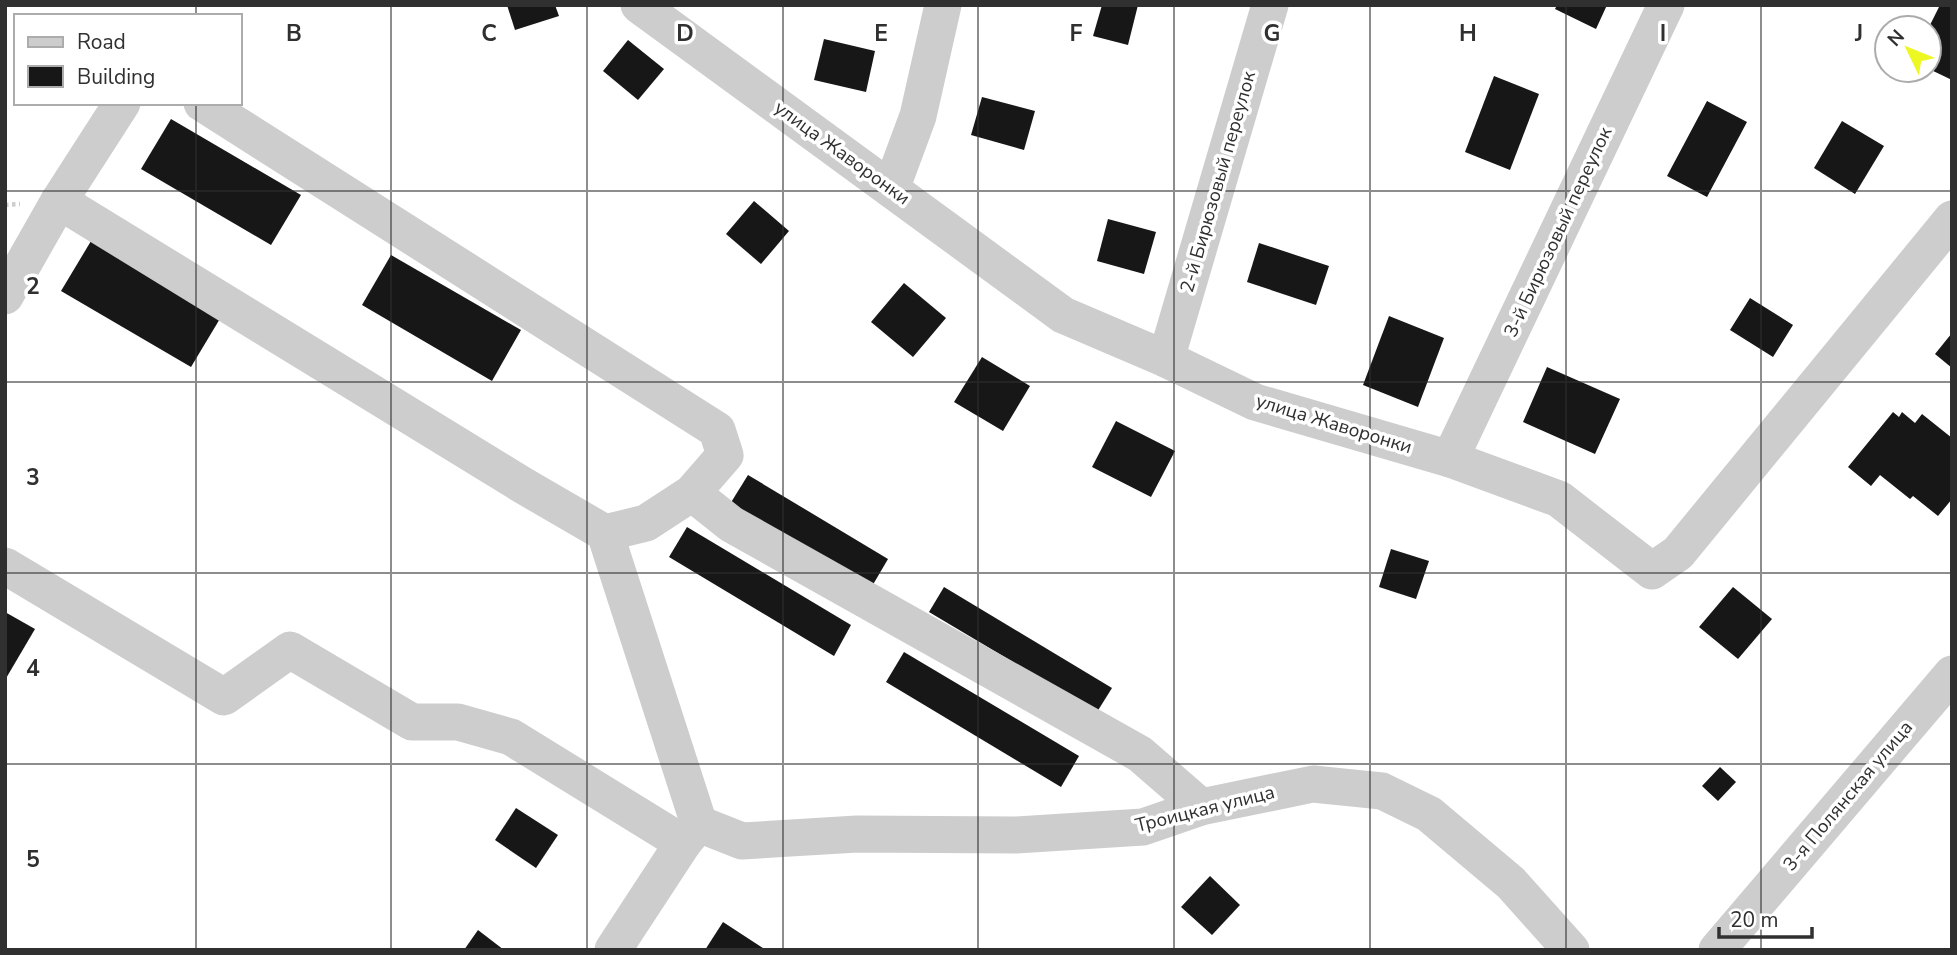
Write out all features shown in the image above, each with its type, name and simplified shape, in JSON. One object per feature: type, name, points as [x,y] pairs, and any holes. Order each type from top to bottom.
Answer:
[{"type":"street","name":"улица Жаворонки","points":[[639,5],[1063,315],[1166,359],[1255,402],[1450,459],[1559,499],[1652,570],[1678,553],[1952,219]]},
{"type":"street","points":[[891,189],[918,116],[943,5]]},
{"type":"street","name":"2-й Бирюзовый переулок","points":[[1166,359],[1270,5]]},
{"type":"street","name":"3-й Бирюзовый переулок","points":[[1450,459],[1666,5]]},
{"type":"street","points":[[5,296],[59,201],[120,105]]},
{"type":"street","points":[[59,201],[605,533],[646,523],[692,493],[725,455],[717,430],[205,105]]},
{"type":"street","points":[[692,493],[731,524],[1140,754],[1201,807]]},
{"type":"street","points":[[605,533],[691,833],[613,950]]},
{"type":"street","name":"Троицкая улица","points":[[5,566],[224,697],[289,650],[412,722],[458,722],[510,737],[691,833],[742,841],[857,834],[1017,835],[1143,827],[1201,807],[1313,784],[1382,791],[1429,814],[1511,883],[1571,950]]},
{"type":"street","name":"3-я Полянская улица","points":[[1717,950],[1952,674]]},
{"type":"building","points":[[507,5],[555,5],[559,16],[515,30]]},
{"type":"building","points":[[1102,5],[1138,5],[1128,45],[1093,36]]},
{"type":"building","points":[[1557,5],[1607,5],[1596,29],[1555,9]]},
{"type":"building","points":[[1940,5],[1952,6],[1952,80],[1943,76],[1943,14],[1936,14]]},
{"type":"building","points":[[824,39],[875,51],[866,92],[814,80]]},
{"type":"building","points":[[628,40],[664,69],[638,100],[603,71]]},
{"type":"building","points":[[1494,76],[1539,94],[1510,170],[1465,152]]},
{"type":"building","points":[[982,97],[1035,111],[1024,150],[971,135]]},
{"type":"building","points":[[1707,101],[1747,122],[1707,197],[1667,176]]},
{"type":"building","points":[[171,119],[301,195],[271,245],[141,169]]},
{"type":"building","points":[[1842,121],[1884,146],[1855,194],[1814,168]]},
{"type":"building","points":[[754,201],[789,231],[761,264],[726,234]]},
{"type":"building","points":[[1108,219],[1156,232],[1144,274],[1097,261]]},
{"type":"building","points":[[91,241],[221,317],[191,367],[61,291]]},
{"type":"building","points":[[1259,243],[1329,266],[1316,305],[1247,282]]},
{"type":"building","points":[[391,255],[521,330],[492,381],[362,305]]},
{"type":"building","points":[[904,283],[946,318],[913,357],[871,322]]},
{"type":"building","points":[[1750,298],[1793,325],[1773,357],[1730,330]]},
{"type":"building","points":[[1389,316],[1444,338],[1418,407],[1363,385]]},
{"type":"building","points":[[1952,333],[1952,368],[1935,354]]},
{"type":"building","points":[[982,357],[1030,386],[1003,431],[954,402]]},
{"type":"building","points":[[1547,367],[1620,399],[1595,454],[1523,422]]},
{"type":"building","points":[[1893,412],[1899,417],[1902,412],[1915,423],[1922,414],[1952,438],[1952,499],[1938,516],[1913,496],[1910,499],[1880,475],[1871,486],[1848,467]]},
{"type":"building","points":[[1116,421],[1175,451],[1151,497],[1092,467]]},
{"type":"building","points":[[748,475],[888,559],[871,588],[730,504]]},
{"type":"building","points":[[687,527],[851,625],[834,656],[669,557]]},
{"type":"building","points":[[1391,549],[1429,561],[1416,599],[1379,587]]},
{"type":"building","points":[[944,587],[1112,688],[1097,712],[929,612]]},
{"type":"building","points":[[1733,587],[1772,619],[1738,659],[1699,627]]},
{"type":"building","points":[[5,612],[35,629],[5,680]]},
{"type":"building","points":[[904,652],[1079,756],[1061,787],[886,682]]},
{"type":"building","points":[[1720,767],[1736,782],[1718,801],[1702,786]]},
{"type":"building","points":[[516,808],[558,835],[536,868],[495,840]]},
{"type":"building","points":[[1210,876],[1240,905],[1212,935],[1181,907]]},
{"type":"building","points":[[723,922],[766,950],[705,950]]},
{"type":"building","points":[[478,930],[504,950],[464,950]]}]
